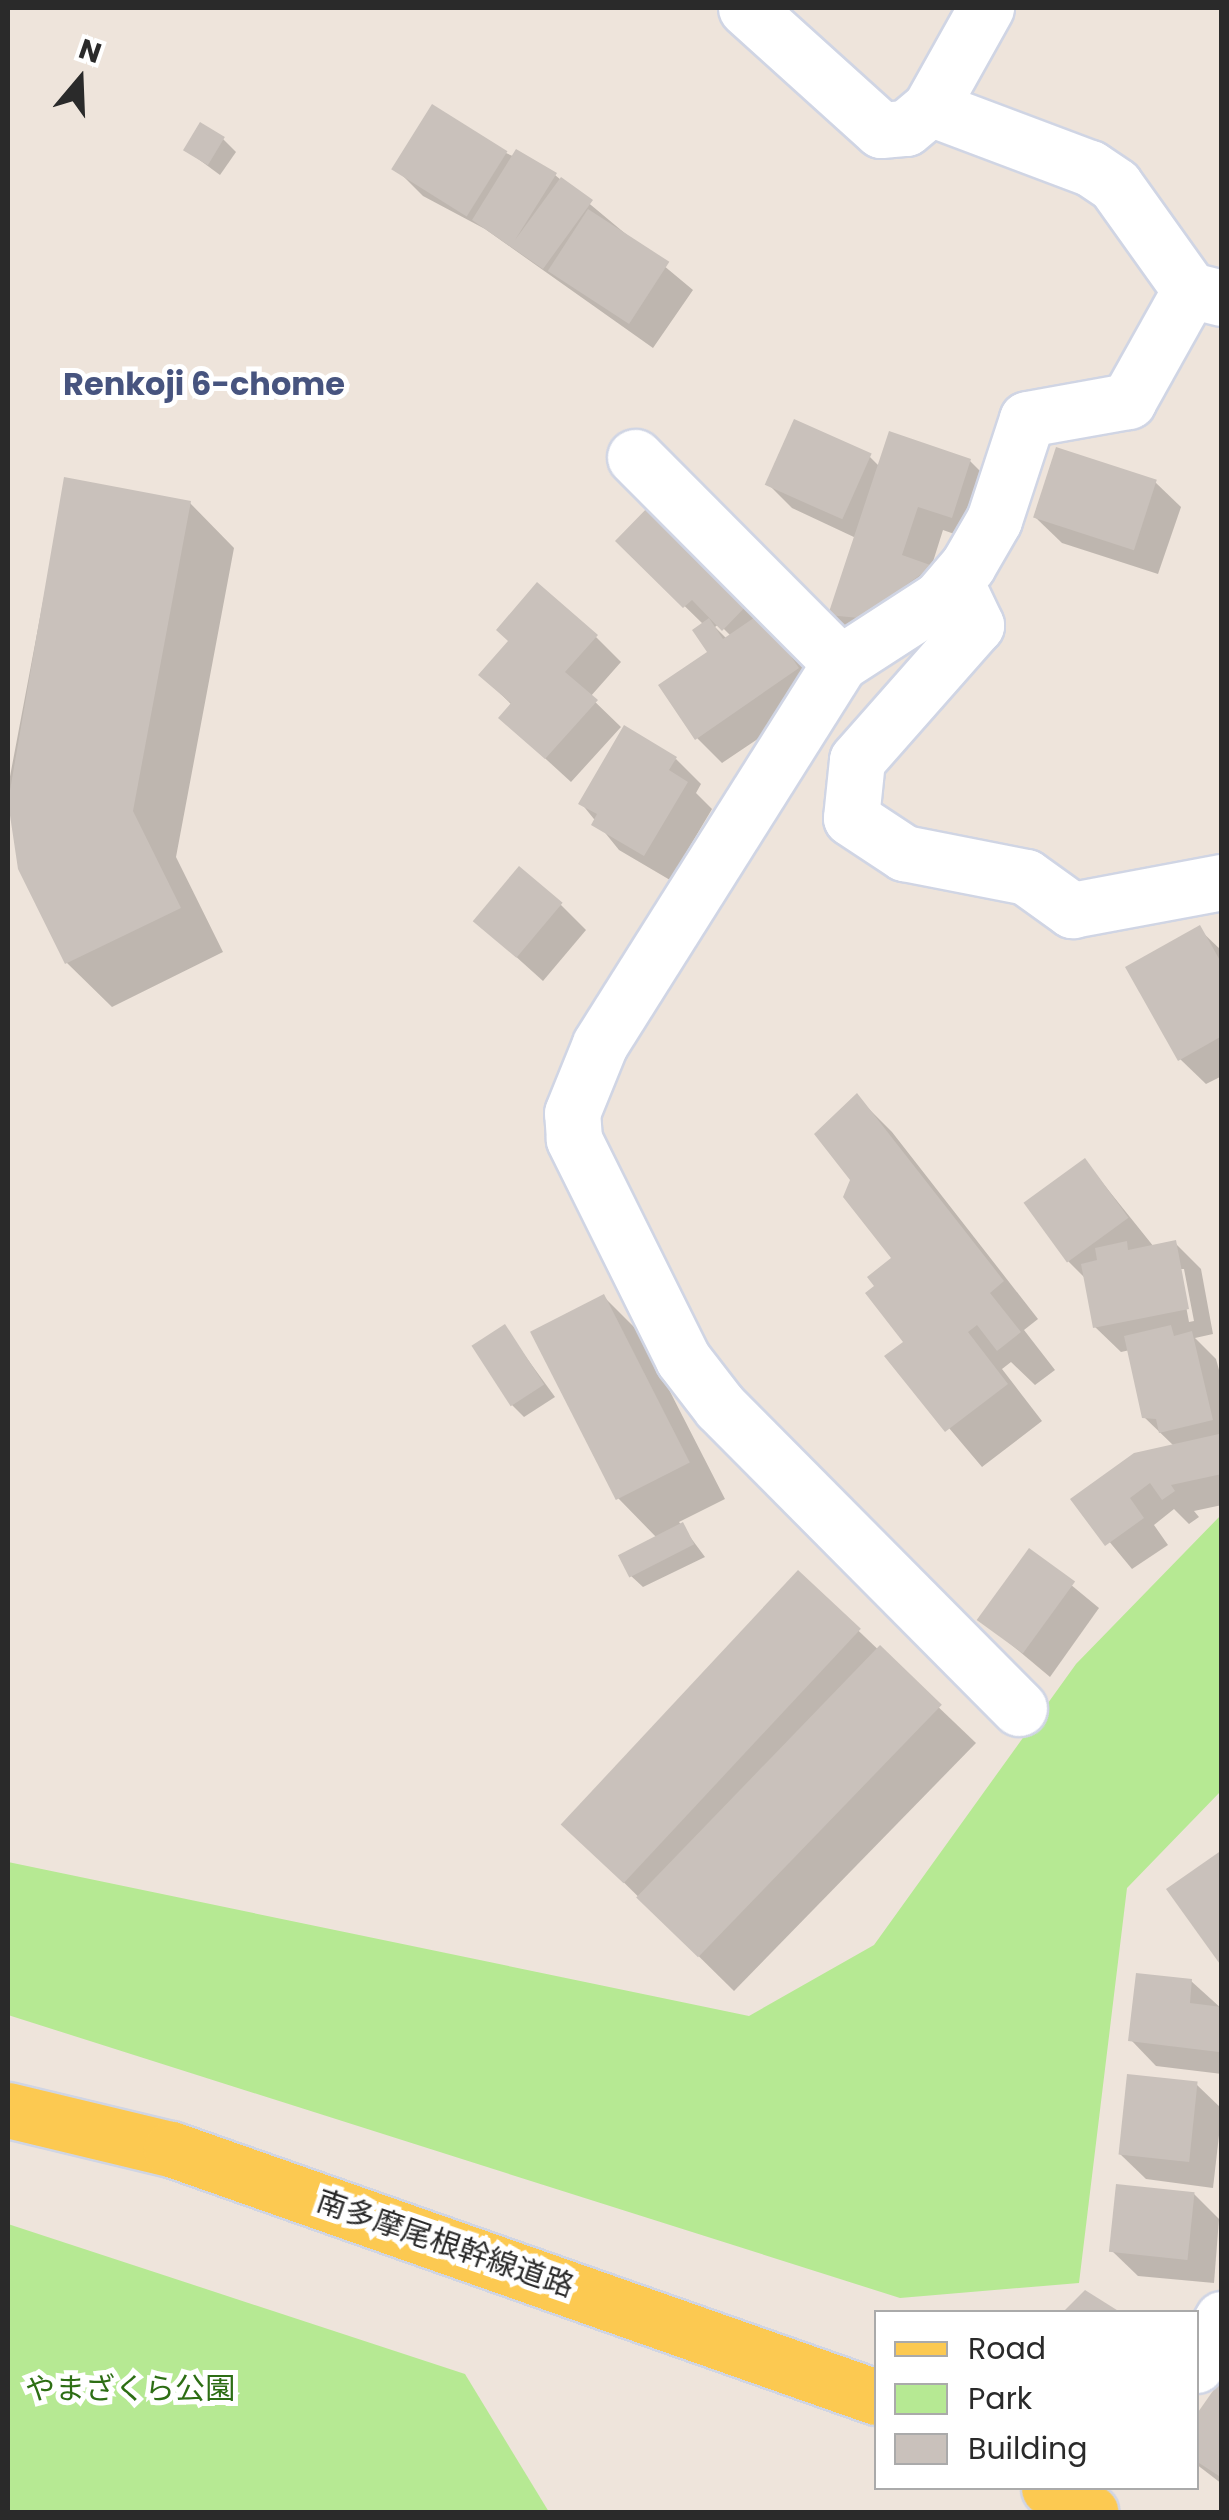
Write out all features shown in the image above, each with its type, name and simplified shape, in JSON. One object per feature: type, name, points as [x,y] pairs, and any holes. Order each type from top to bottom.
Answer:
[{"type":"main road","name":"南多摩尾根幹線道路","points":[[8,2110],[171,2149],[874,2395]]},
{"type":"main road","points":[[1053,2490],[1090,2512]]},
{"type":"street","points":[[746,8],[881,130],[906,128],[930,108],[986,8]]},
{"type":"street","points":[[930,108],[1102,176],[1206,294],[1128,401],[1027,419],[994,520],[954,581],[939,599],[840,663],[600,1044],[572,1112],[574,1139],[682,1359],[720,1407],[1019,1708]]},
{"type":"street","points":[[634,457],[840,663]]},
{"type":"street","points":[[954,581],[976,625],[857,760],[851,818],[904,853],[1026,877],[1072,910],[1222,882]]},
{"type":"street","points":[[1199,2360],[1222,2319]]},
{"type":"street","points":[[1090,2512],[1107,2490]]},
{"type":"green space","points":[[1221,1515],[1221,1791],[1127,1888],[1079,2283],[900,2298],[8,2015],[8,1862],[749,2016],[874,1945],[1076,1664]]},
{"type":"green space","name":"やまざくら公園","points":[[8,2224],[465,2374],[549,2512],[8,2512]]},
{"type":"building","points":[[432,104],[507,151],[467,216],[391,169]]},
{"type":"building","points":[[200,122],[225,137],[208,165],[183,150]]},
{"type":"building","points":[[516,149],[557,173],[515,240],[561,177],[593,200],[543,269],[472,220]]},
{"type":"building","points":[[588,209],[669,262],[629,324],[548,271]]},
{"type":"building","points":[[794,419],[872,454],[842,519],[765,485]]},
{"type":"building","points":[[889,431],[971,459],[952,518],[918,507],[902,555],[933,566],[859,618],[828,615]]},
{"type":"building","points":[[1056,447],[1157,480],[1134,550],[1033,517]]},
{"type":"building","points":[[64,477],[191,501],[133,811],[181,908],[65,964],[18,869],[8,802]]},
{"type":"building","points":[[652,503],[751,601],[722,631],[692,600],[683,608],[615,541]]},
{"type":"building","points":[[537,582],[598,635],[565,672],[598,700],[545,759],[498,718],[511,703],[478,675],[508,641],[496,630]]},
{"type":"building","points":[[761,613],[799,668],[695,740],[658,685],[707,652],[692,630],[709,618],[723,639]]},
{"type":"building","points":[[624,725],[677,757],[669,770],[688,782],[644,856],[591,825],[597,814],[578,804]]},
{"type":"building","points":[[519,866],[563,903],[516,958],[473,921]]},
{"type":"building","points":[[1200,925],[1222,964],[1222,1036],[1178,1061],[1125,967]]},
{"type":"building","points":[[857,1093],[1004,1281],[990,1293],[1021,1332],[997,1351],[977,1325],[968,1332],[1008,1384],[945,1432],[884,1356],[903,1342],[865,1293],[874,1286],[867,1277],[891,1258],[843,1197],[850,1180],[814,1134]]},
{"type":"building","points":[[1085,1158],[1128,1218],[1067,1263],[1024,1203]]},
{"type":"building","points":[[1176,1240],[1189,1309],[1093,1328],[1081,1264],[1097,1260],[1095,1248],[1127,1241],[1128,1250]]},
{"type":"building","points":[[604,1294],[690,1462],[616,1500],[530,1332]]},
{"type":"building","points":[[505,1324],[544,1384],[511,1406],[471,1346]]},
{"type":"building","points":[[1171,1325],[1174,1336],[1192,1331],[1213,1420],[1159,1433],[1156,1419],[1142,1418],[1124,1336]]},
{"type":"building","points":[[1219,1434],[1222,1474],[1171,1485],[1175,1491],[1162,1500],[1150,1483],[1130,1498],[1144,1518],[1105,1546],[1070,1499],[1134,1453]]},
{"type":"building","points":[[683,1522],[694,1544],[629,1577],[618,1555]]},
{"type":"building","points":[[1029,1548],[1075,1582],[1023,1654],[977,1620]]},
{"type":"building","points":[[798,1570],[861,1629],[624,1883],[561,1825]]},
{"type":"building","points":[[880,1645],[942,1705],[698,1957],[636,1897]]},
{"type":"building","points":[[1222,1850],[1222,1967],[1166,1889]]},
{"type":"building","points":[[1136,1973],[1192,1979],[1190,2003],[1222,2007],[1219,2052],[1128,2041]]},
{"type":"building","points":[[1127,2074],[1198,2081],[1189,2162],[1119,2155]]},
{"type":"building","points":[[1116,2184],[1195,2192],[1187,2260],[1109,2252]]},
{"type":"building","points":[[1085,2290],[1117,2310],[1065,2310]]},
{"type":"building","points":[[1222,2378],[1222,2478],[1199,2463],[1199,2411]]},
{"type":"district","name":"Renkoji 6-chome","points":[[204,384]]}]
